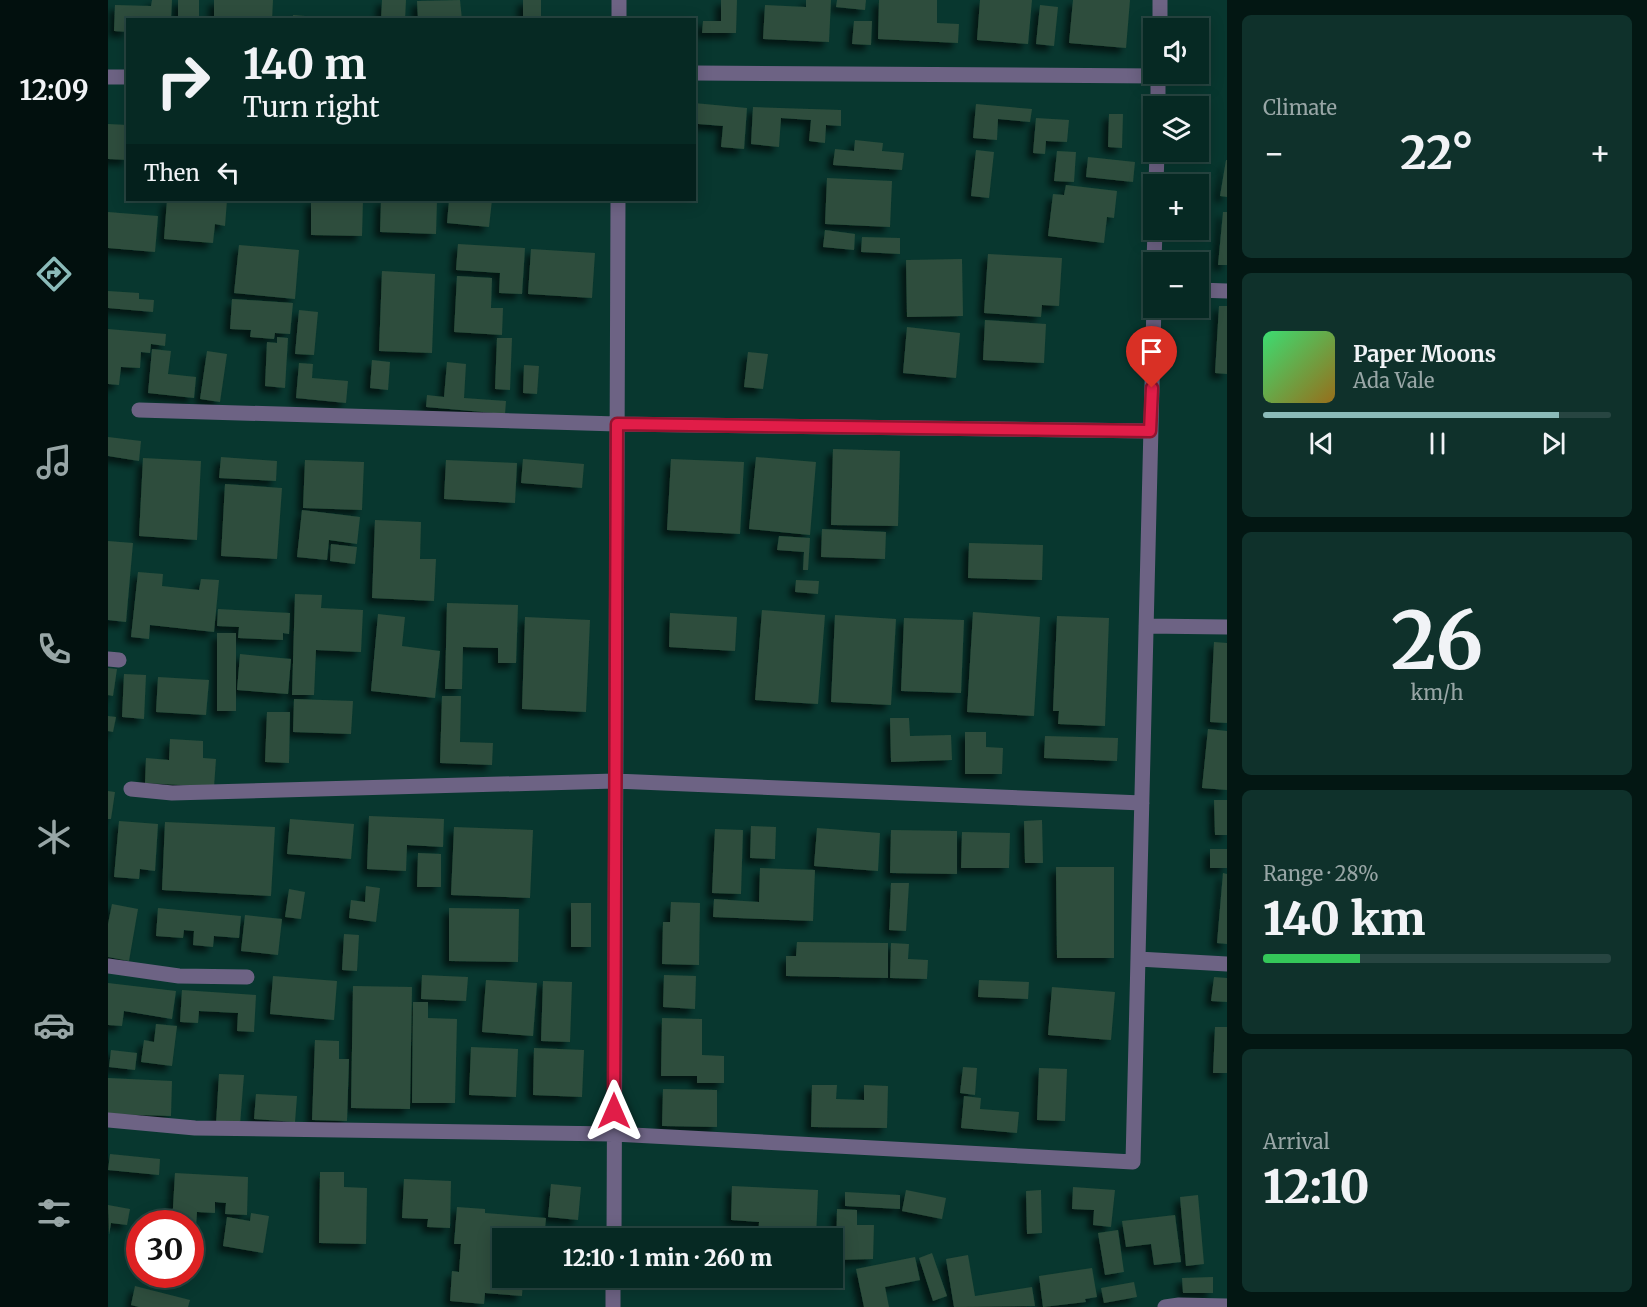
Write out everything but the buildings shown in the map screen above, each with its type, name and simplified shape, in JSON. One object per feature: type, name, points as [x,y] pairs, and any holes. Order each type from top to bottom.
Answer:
[{"type":"street","points":[[619,0],[619,18]]},
{"type":"street","points":[[1160,0],[1160,18]]},
{"type":"street","points":[[696,73],[1143,75]]},
{"type":"street","points":[[108,77],[126,77]]},
{"type":"street","points":[[614,1228],[618,201]]},
{"type":"street","points":[[1209,290],[1227,291]]},
{"type":"street","points":[[108,1120],[195,1128],[614,1134],[1133,1162],[1154,318]]},
{"type":"street","points":[[139,410],[617,424],[1150,431]]},
{"type":"street","points":[[1146,626],[1227,627]]},
{"type":"street","points":[[131,789],[172,793],[615,781],[1142,803]]},
{"type":"street","points":[[1138,959],[1227,964]]},
{"type":"street","points":[[108,966],[178,976],[247,977]]},
{"type":"street","points":[[613,1288],[613,1307]]},
{"type":"street","points":[[1165,1307],[1227,1306]]},
{"type":"route","points":[[614,1111],[617,424],[1150,431],[1152,388]]}]
